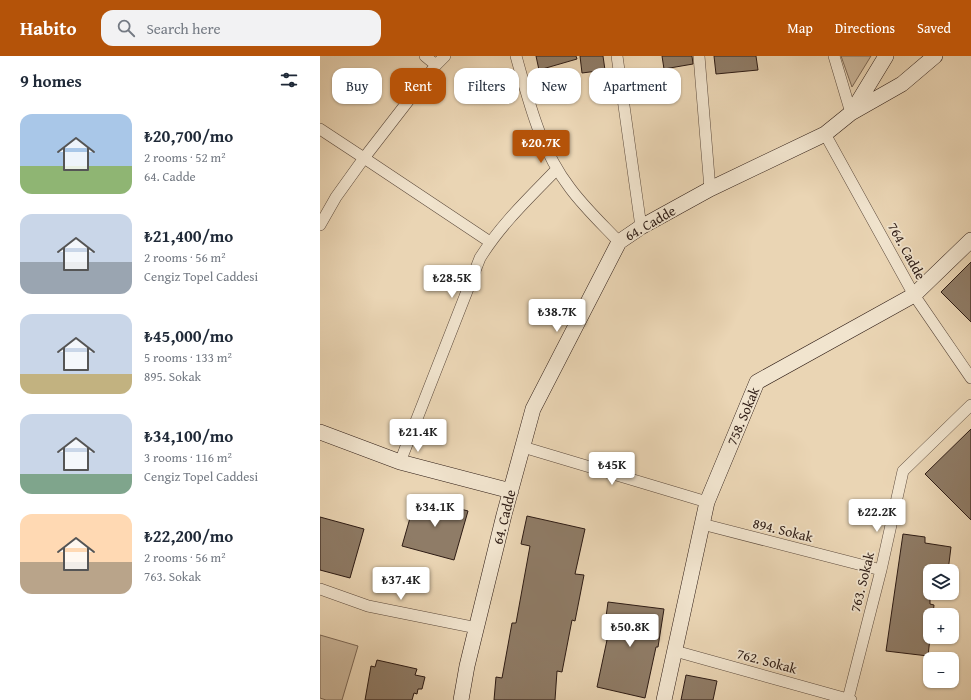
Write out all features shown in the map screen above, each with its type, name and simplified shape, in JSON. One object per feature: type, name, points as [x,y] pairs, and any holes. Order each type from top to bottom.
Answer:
[{"type":"main road","points":[[851,113],[886,56]]},
{"type":"main road","name":"64. Cadde","points":[[461,700],[477,628],[533,409],[619,242],[641,227],[710,189],[825,134],[851,113],[902,84],[935,56]]},
{"type":"main road","name":"758. Sokak","points":[[664,700],[707,502],[757,382],[914,295],[971,240]]},
{"type":"main road","points":[[320,432],[400,462],[511,491]]},
{"type":"street","points":[[425,56],[436,65]]},
{"type":"street","points":[[320,225],[336,197],[364,158],[436,65],[445,56]]},
{"type":"street","points":[[516,56],[538,130],[557,169],[584,206],[619,242]]},
{"type":"street","points":[[617,56],[641,227]]},
{"type":"street","points":[[699,56],[710,189]]},
{"type":"street","points":[[834,56],[851,113]]},
{"type":"street","points":[[320,129],[490,242]]},
{"type":"street","name":"764. Cadde","points":[[825,134],[914,295],[971,378]]},
{"type":"street","points":[[400,462],[480,258],[490,242],[505,224],[557,169]]},
{"type":"street","name":"763. Sokak","points":[[850,699],[903,471],[971,405]]},
{"type":"street","points":[[523,447],[707,502]]},
{"type":"street","name":"894. Sokak","points":[[702,524],[881,570]]},
{"type":"street","points":[[320,589],[368,606],[477,628]]},
{"type":"street","name":"762. Sokak","points":[[675,651],[850,699]]},
{"type":"shaded area","points":[[841,56],[871,56],[852,87]]},
{"type":"shaded area","points":[[320,635],[358,646],[342,700],[326,700],[320,698]]},
{"type":"building","points":[[536,56],[576,56],[577,59],[546,68],[539,68]]},
{"type":"building","points":[[580,56],[603,56],[605,68],[589,68],[589,72],[582,73]]},
{"type":"building","points":[[662,56],[692,56],[693,64],[664,68]]},
{"type":"building","points":[[714,56],[756,56],[758,70],[716,74]]},
{"type":"building","points":[[971,262],[971,322],[941,292]]},
{"type":"building","points":[[971,429],[971,520],[925,474]]},
{"type":"building","points":[[416,497],[468,511],[454,560],[402,546]]},
{"type":"building","points":[[527,516],[585,529],[575,574],[584,575],[575,621],[572,620],[562,672],[557,671],[555,700],[494,700],[496,677],[502,678],[512,623],[516,623],[530,546],[521,544]]},
{"type":"building","points":[[320,517],[364,529],[350,578],[320,570]]},
{"type":"building","points":[[903,534],[925,537],[925,543],[951,547],[949,564],[923,564],[923,600],[930,600],[930,604],[934,605],[934,608],[923,608],[923,644],[929,644],[928,652],[923,652],[923,655],[886,651]]},
{"type":"building","points":[[608,602],[664,609],[658,647],[656,647],[645,698],[597,687],[607,640],[603,639]]},
{"type":"building","points":[[377,660],[417,669],[415,675],[425,677],[422,689],[418,689],[417,694],[414,693],[412,700],[365,700],[371,666],[375,667]]},
{"type":"building","points":[[686,675],[717,681],[713,700],[681,700]]}]
